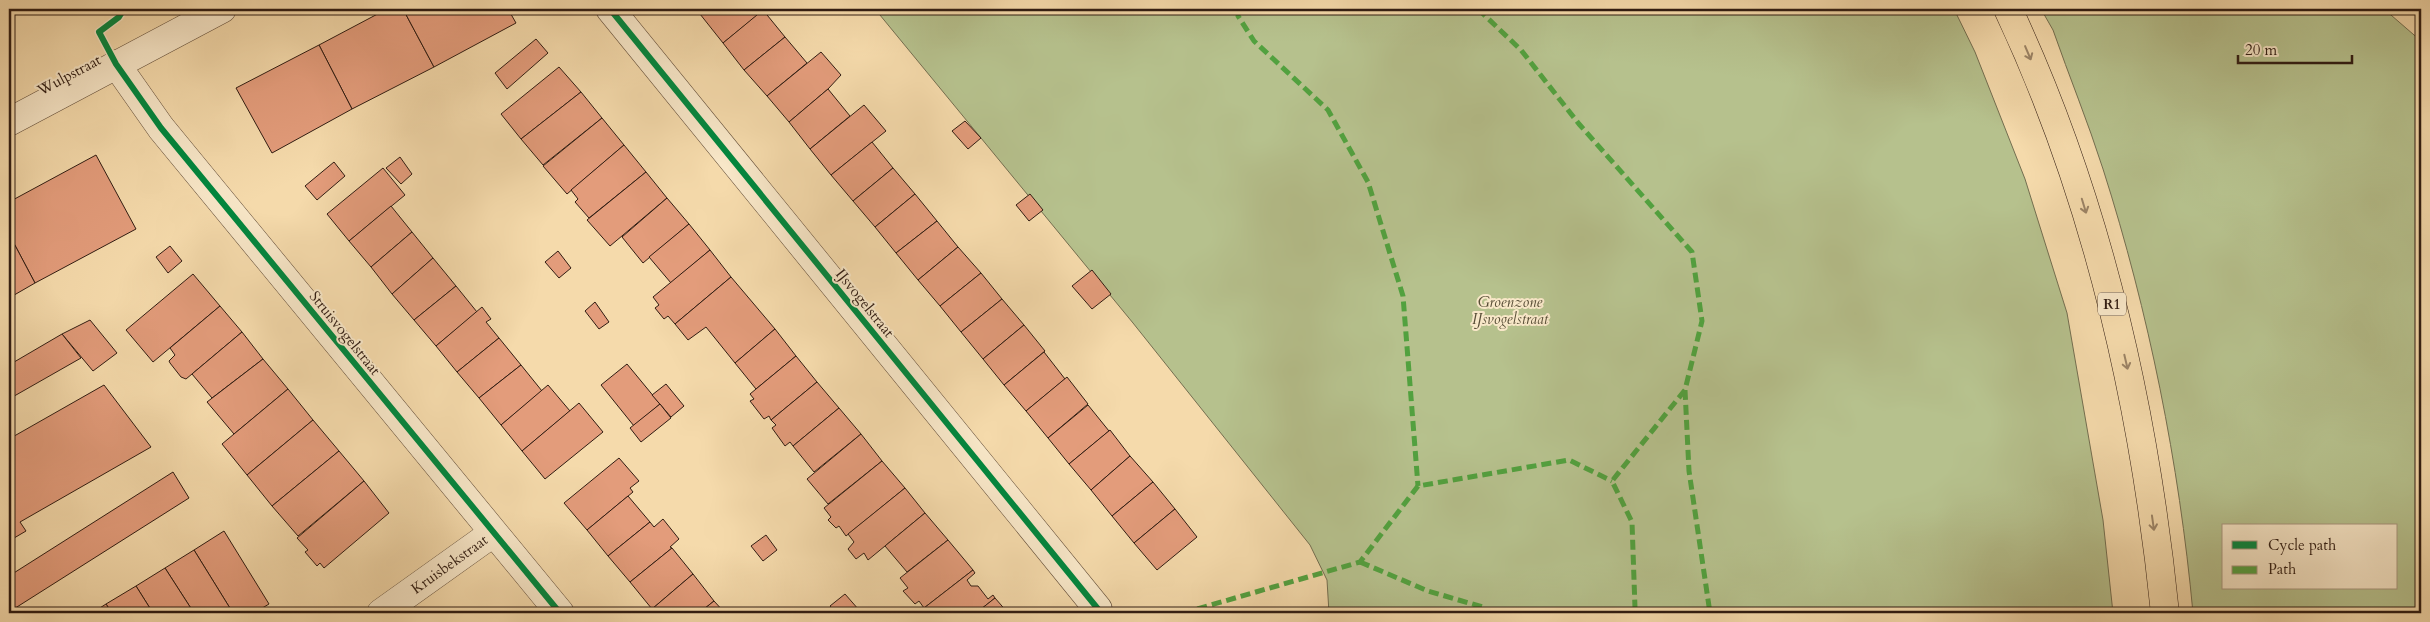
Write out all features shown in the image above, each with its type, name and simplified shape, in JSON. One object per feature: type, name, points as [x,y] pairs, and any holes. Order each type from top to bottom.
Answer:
[{"type":"highway","name":"R1","points":[[2008,9],[2049,103],[2077,182],[2104,272],[2130,384],[2146,471],[2165,613]]},
{"type":"street","name":"Wulpstraat","points":[[9,122],[222,9]]},
{"type":"street","name":"IJsvogelstraat","points":[[610,9],[1098,609],[1098,613]]},
{"type":"street","name":"Struisvogelstraat","points":[[116,64],[161,128],[560,613]]},
{"type":"street","name":"Kruisbekstraat","points":[[381,613],[493,533]]},
{"type":"green space","name":"Groenzone IJsvogelstraat","points":[[875,9],[1954,9],[1975,52],[2025,179],[2067,313],[2103,520],[2113,613],[1329,613],[1327,580],[1310,545],[1133,323]]},
{"type":"green space","points":[[2041,9],[2384,9],[2421,41],[2421,613],[2193,613],[2180,501],[2160,389],[2120,223],[2091,134],[2053,30]]},
{"type":"building","points":[[387,9],[403,9],[434,67],[352,109],[319,45]]},
{"type":"building","points":[[403,9],[508,9],[516,23],[434,67]]},
{"type":"building","points":[[696,9],[765,9],[723,43]]},
{"type":"building","points":[[763,10],[785,37],[744,70],[723,43]]},
{"type":"building","points":[[785,37],[807,63],[767,96],[744,70]]},
{"type":"building","points":[[536,39],[548,53],[507,89],[495,73]]},
{"type":"building","points":[[319,45],[352,109],[272,153],[236,88]]},
{"type":"building","points":[[821,52],[841,75],[828,89],[789,122],[767,96]]},
{"type":"building","points":[[559,67],[581,92],[521,139],[501,114]]},
{"type":"building","points":[[828,89],[850,116],[810,149],[789,122]]},
{"type":"building","points":[[581,92],[602,118],[543,165],[521,139]]},
{"type":"building","points":[[864,105],[886,131],[831,175],[810,149]]},
{"type":"building","points":[[602,118],[624,145],[567,194],[543,166]]},
{"type":"building","points":[[965,121],[981,138],[968,149],[952,131]]},
{"type":"building","points":[[872,142],[893,168],[853,201],[831,175]]},
{"type":"building","points":[[624,145],[646,172],[589,218],[575,202],[578,199],[571,190]]},
{"type":"building","points":[[96,155],[136,229],[35,283],[9,234],[9,202]]},
{"type":"building","points":[[400,157],[412,174],[401,184],[386,168]]},
{"type":"building","points":[[334,162],[345,176],[317,200],[305,186]]},
{"type":"building","points":[[383,168],[405,195],[349,241],[327,214]]},
{"type":"building","points":[[893,168],[915,194],[875,227],[853,201]]},
{"type":"building","points":[[646,172],[667,198],[610,246],[587,220]]},
{"type":"building","points":[[915,194],[937,221],[896,253],[875,227]]},
{"type":"building","points":[[1030,194],[1043,210],[1029,221],[1016,205]]},
{"type":"building","points":[[667,198],[689,224],[643,263],[622,237]]},
{"type":"building","points":[[391,206],[412,232],[371,267],[349,241]]},
{"type":"building","points":[[937,221],[958,247],[918,280],[896,253]]},
{"type":"building","points":[[689,224],[710,250],[671,283],[649,257]]},
{"type":"building","points":[[412,232],[433,258],[392,294],[371,267]]},
{"type":"building","points":[[9,234],[35,283],[9,298]]},
{"type":"building","points":[[170,246],[182,261],[168,273],[156,257]]},
{"type":"building","points":[[958,247],[981,273],[940,306],[918,280]]},
{"type":"building","points":[[710,250],[731,277],[675,324],[668,316],[664,319],[655,308],[659,305],[653,297]]},
{"type":"building","points":[[558,251],[571,268],[559,278],[545,262]]},
{"type":"building","points":[[433,258],[456,286],[414,320],[392,294]]},
{"type":"building","points":[[1092,270],[1111,294],[1092,309],[1072,286]]},
{"type":"building","points":[[981,273],[1002,299],[961,332],[940,306]]},
{"type":"building","points":[[193,274],[220,306],[153,362],[126,330]]},
{"type":"building","points":[[731,277],[775,329],[735,363],[706,327],[688,340],[675,324]]},
{"type":"building","points":[[456,286],[477,312],[436,346],[414,320]]},
{"type":"building","points":[[1002,299],[1024,325],[983,359],[961,332]]},
{"type":"building","points":[[595,302],[609,322],[599,329],[585,311]]},
{"type":"building","points":[[220,306],[242,332],[186,379],[181,377],[169,361],[175,355],[170,348]]},
{"type":"building","points":[[482,307],[491,319],[486,322],[499,338],[457,372],[436,346]]},
{"type":"building","points":[[90,320],[117,353],[93,371],[62,334]]},
{"type":"building","points":[[1024,325],[1045,351],[1004,385],[983,359]]},
{"type":"building","points":[[775,329],[796,356],[756,389],[735,363]]},
{"type":"building","points":[[242,332],[263,359],[212,398],[192,374]]},
{"type":"building","points":[[62,334],[81,358],[9,399],[9,365]]},
{"type":"building","points":[[499,338],[521,365],[479,398],[457,372]]},
{"type":"building","points":[[1044,352],[1065,379],[1026,411],[1004,385]]},
{"type":"building","points":[[796,356],[817,382],[771,420],[769,416],[764,419],[750,401],[754,399],[750,394]]},
{"type":"building","points":[[263,359],[288,389],[234,434],[207,402]]},
{"type":"building","points":[[627,364],[660,404],[634,426],[601,385]]},
{"type":"building","points":[[521,365],[542,391],[501,425],[479,398]]},
{"type":"building","points":[[1067,377],[1088,404],[1048,438],[1026,411]]},
{"type":"building","points":[[817,382],[839,408],[793,446],[790,442],[785,446],[772,428],[776,425],[771,420]]},
{"type":"building","points":[[666,384],[684,406],[671,417],[652,395]]},
{"type":"building","points":[[104,385],[151,447],[20,522],[26,531],[9,541],[9,439]]},
{"type":"building","points":[[548,385],[570,411],[522,451],[501,425]]},
{"type":"building","points":[[288,389],[313,420],[247,475],[222,444]]},
{"type":"building","points":[[579,403],[603,432],[545,479],[522,451]]},
{"type":"building","points":[[660,404],[671,418],[641,442],[630,428]]},
{"type":"building","points":[[1088,405],[1109,431],[1069,464],[1048,438]]},
{"type":"building","points":[[839,408],[861,434],[814,472],[793,446]]},
{"type":"building","points":[[313,420],[339,451],[272,506],[247,475]]},
{"type":"building","points":[[1110,430],[1130,456],[1091,490],[1069,464]]},
{"type":"building","points":[[861,434],[882,461],[828,504],[807,479]]},
{"type":"building","points":[[339,451],[364,481],[298,536],[272,506]]},
{"type":"building","points":[[1130,456],[1153,482],[1112,516],[1091,490]]},
{"type":"building","points":[[619,458],[639,481],[630,488],[633,492],[587,530],[564,503]]},
{"type":"building","points":[[882,461],[905,488],[846,536],[839,526],[836,528],[828,520],[831,517],[824,508]]},
{"type":"building","points":[[173,472],[189,498],[9,612],[9,576]]},
{"type":"building","points":[[364,481],[389,513],[324,568],[320,563],[317,566],[305,552],[308,550],[297,538]]},
{"type":"building","points":[[1153,482],[1175,509],[1134,543],[1112,516]]},
{"type":"building","points":[[905,488],[925,513],[868,560],[864,553],[856,559],[848,549],[854,542],[848,534]]},
{"type":"building","points":[[628,496],[650,522],[608,556],[587,530]]},
{"type":"building","points":[[1175,509],[1197,537],[1157,570],[1134,543]]},
{"type":"building","points":[[925,513],[948,540],[907,572],[885,546]]},
{"type":"building","points":[[663,519],[679,539],[670,547],[672,548],[630,582],[608,556],[650,522],[654,527]]},
{"type":"building","points":[[224,531],[269,604],[254,613],[233,613],[194,550]]},
{"type":"building","points":[[766,535],[777,550],[763,561],[751,546]]},
{"type":"building","points":[[948,540],[973,570],[924,608],[919,601],[915,604],[903,591],[908,588],[900,578]]},
{"type":"building","points":[[672,548],[693,574],[652,609],[630,582]]},
{"type":"building","points":[[194,550],[233,613],[194,613],[165,568]]},
{"type":"building","points":[[165,568],[194,613],[153,613],[136,586]]},
{"type":"building","points":[[973,570],[975,573],[967,580],[971,586],[978,586],[988,599],[993,595],[995,598],[976,613],[928,613],[924,608]]},
{"type":"building","points":[[693,574],[714,601],[699,613],[655,613],[652,609]]},
{"type":"building","points":[[136,586],[153,613],[112,613],[106,604]]},
{"type":"building","points":[[845,594],[859,610],[855,613],[836,613],[830,606]]},
{"type":"building","points":[[995,598],[1008,613],[976,613]]},
{"type":"building","points":[[714,601],[725,613],[699,613]]},
{"type":"building","points":[[106,604],[112,613],[92,613]]},
{"type":"marked path","points":[[1239,9],[1238,16],[1254,41],[1328,110],[1368,182],[1403,296],[1418,486]]},
{"type":"marked path","points":[[1478,9],[1521,50],[1579,124],[1692,252],[1702,321],[1685,390],[1612,481],[1632,522],[1635,608],[1639,613]]},
{"type":"marked path","points":[[1685,390],[1689,471],[1710,613]]},
{"type":"marked path","points":[[1183,613],[1360,562],[1418,486],[1569,460],[1612,481]]},
{"type":"marked path","points":[[1360,562],[1428,591],[1486,608],[1490,613]]},
{"type":"cycle path","points":[[124,9],[119,17],[99,32],[116,64],[161,128],[560,613]]},
{"type":"cycle path","points":[[610,9],[1098,609],[1098,613]]}]
